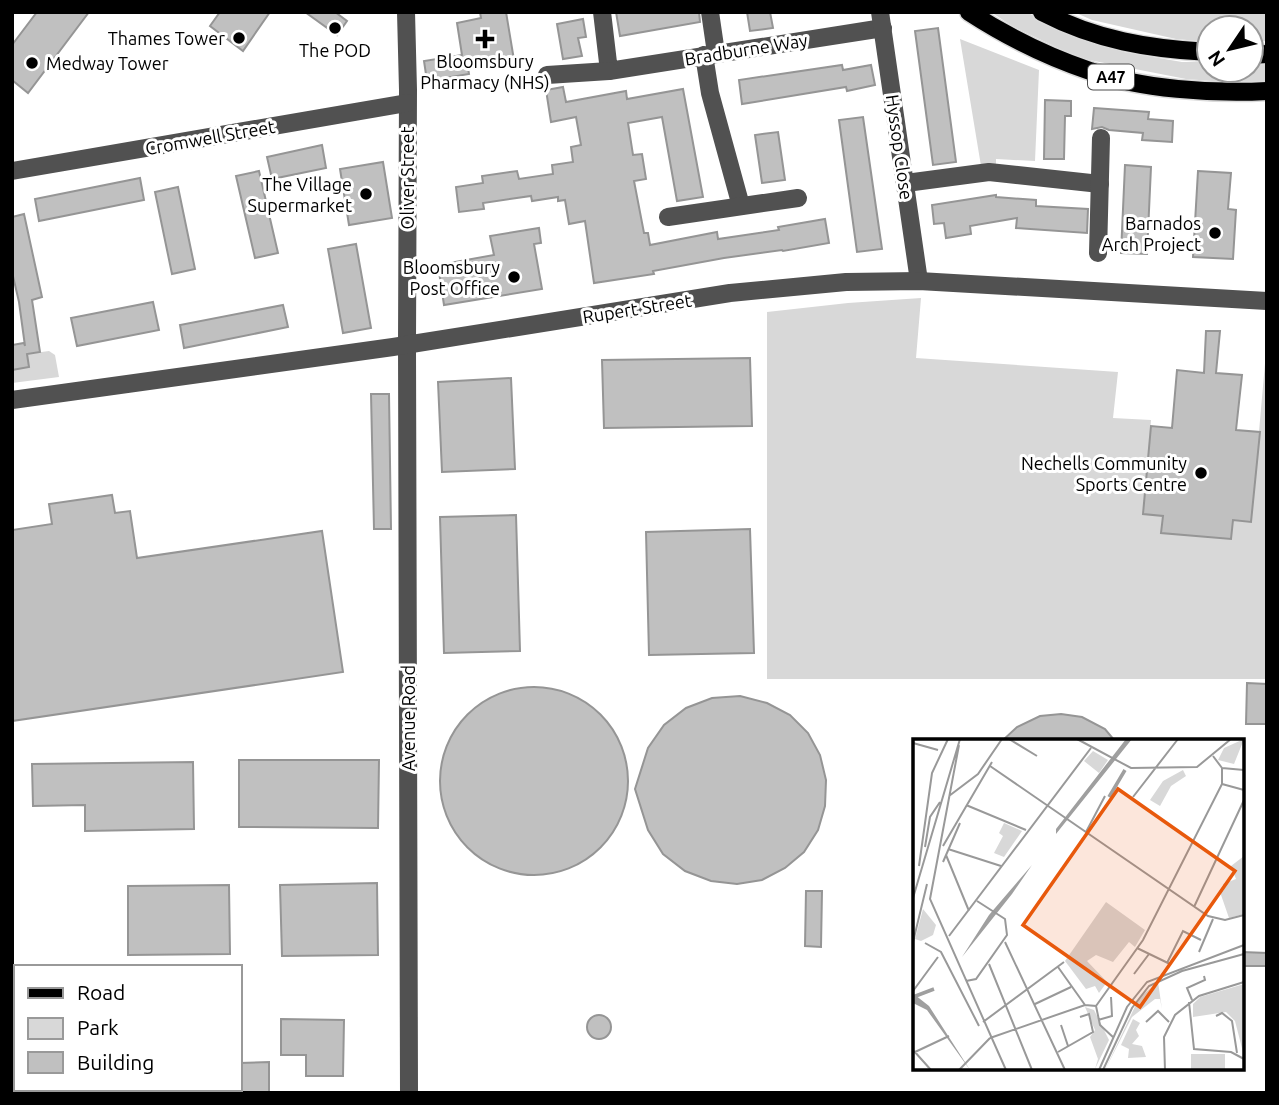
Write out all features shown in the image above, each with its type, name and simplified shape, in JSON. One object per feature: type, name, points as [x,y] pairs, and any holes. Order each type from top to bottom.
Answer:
[{"type":"main road","name":"A47","points":[[969,12],[996,29],[1053,57],[1092,72],[1152,85],[1202,91],[1267,91]]},
{"type":"main road","name":"A47","points":[[1042,12],[1122,42],[1144,47],[1195,51]]},
{"type":"street","name":"Oliver Street","points":[[405,12],[407,344]]},
{"type":"street","points":[[602,12],[609,71]]},
{"type":"street","points":[[709,12],[710,93],[741,206]]},
{"type":"street","name":"Bradburne Way","points":[[547,75],[609,71],[882,20]]},
{"type":"street","name":"Hyssop Close","points":[[882,20],[919,281]]},
{"type":"street","name":"Cromwell Street","points":[[12,172],[407,103]]},
{"type":"street","points":[[1098,253],[1101,138]]},
{"type":"street","points":[[906,183],[989,172],[1100,184]]},
{"type":"street","points":[[668,217],[798,198]]},
{"type":"street","name":"Rupert Street","points":[[12,400],[407,344],[730,293],[846,282],[919,281],[1267,301]]},
{"type":"street","name":"Avenue Road","points":[[407,344],[409,1093]]},
{"type":"green space","points":[[991,12],[1027,12],[1059,31],[1124,52],[1195,62],[1195,80],[1079,58],[1012,26]]},
{"type":"green space","points":[[1074,12],[1267,12],[1267,41],[1265,14],[1195,14],[1195,41],[1092,20]]},
{"type":"green space","points":[[960,39],[1039,70],[1035,161],[996,159],[996,167],[981,166]]},
{"type":"green space","points":[[1265,62],[1267,62],[1265,81]]},
{"type":"green space","points":[[921,298],[916,358],[1118,372],[1113,418],[1151,420],[1144,514],[1163,516],[1162,533],[1231,539],[1233,520],[1251,522],[1267,341],[1267,679],[767,679],[767,312]]},
{"type":"green space","points":[[49,351],[55,355],[59,377],[12,383],[12,370],[29,367],[27,354]]},
{"type":"building","name":"Medway Tower","points":[[37,12],[89,12],[28,93],[12,80],[12,45]]},
{"type":"building","name":"Thames Tower","points":[[220,12],[270,12],[243,51],[210,26]]},
{"type":"building","name":"The POD","points":[[305,12],[335,12],[347,21],[337,35]]},
{"type":"building","name":"Bloomsbury Pharmacy (NHS)","points":[[480,12],[506,12],[514,60],[468,68],[469,74],[427,81],[424,61],[462,55],[457,23],[481,18]]},
{"type":"building","points":[[616,12],[699,12],[700,22],[620,36]]},
{"type":"building","points":[[747,12],[770,12],[773,28],[750,31]]},
{"type":"building","points":[[583,19],[586,37],[578,38],[582,56],[563,59],[557,24]]},
{"type":"building","points":[[938,28],[956,162],[933,165],[915,31]]},
{"type":"building","points":[[842,65],[843,70],[871,65],[875,85],[847,91],[846,87],[742,104],[739,80]]},
{"type":"building","points":[[563,87],[566,102],[626,91],[627,99],[683,89],[703,197],[677,201],[662,117],[628,123],[633,155],[642,154],[646,179],[634,181],[644,233],[648,233],[650,245],[717,232],[718,239],[779,230],[778,227],[825,219],[829,243],[724,258],[653,271],[654,274],[594,283],[585,221],[569,224],[565,200],[558,201],[558,197],[532,201],[531,196],[483,203],[484,209],[459,212],[456,187],[483,183],[482,176],[517,171],[519,179],[553,174],[552,165],[573,162],[571,147],[581,145],[576,117],[551,122],[546,90]]},
{"type":"building","points":[[1045,100],[1071,101],[1071,116],[1065,116],[1064,159],[1044,159]]},
{"type":"building","points":[[1094,108],[1149,112],[1148,119],[1173,121],[1172,142],[1142,140],[1143,133],[1102,127],[1092,129]]},
{"type":"building","points":[[863,117],[882,249],[857,252],[839,120]]},
{"type":"building","points":[[778,132],[785,180],[762,183],[755,135]]},
{"type":"building","points":[[322,145],[326,168],[272,179],[267,157]]},
{"type":"building","name":"The Village Supermarket","points":[[383,162],[392,218],[349,225],[340,169]]},
{"type":"building","points":[[1125,165],[1151,167],[1147,254],[1121,253]]},
{"type":"building","points":[[259,171],[278,253],[255,258],[236,176]]},
{"type":"building","name":"Barnados Arch Project","points":[[1198,171],[1231,173],[1228,209],[1236,210],[1233,259],[1193,257]]},
{"type":"building","points":[[140,178],[144,200],[39,221],[35,199]]},
{"type":"building","points":[[178,187],[195,269],[172,274],[155,192]]},
{"type":"building","points":[[996,195],[1036,200],[1036,206],[1088,209],[1087,233],[1016,228],[1017,218],[970,226],[971,234],[946,238],[944,223],[934,224],[932,205]]},
{"type":"building","points":[[24,214],[42,297],[32,300],[40,352],[27,354],[29,367],[12,370],[12,345],[24,343],[25,346],[12,272],[12,217]]},
{"type":"building","points":[[539,228],[541,243],[534,244],[542,289],[444,305],[438,265],[494,255],[490,236]]},
{"type":"building","points":[[356,244],[371,328],[343,333],[328,249]]},
{"type":"building","points":[[153,302],[159,330],[77,346],[71,318]]},
{"type":"building","points":[[283,305],[288,327],[184,348],[180,325]]},
{"type":"building","name":"Nechells Community Sports Centre","points":[[1206,331],[1220,331],[1216,373],[1242,375],[1236,430],[1260,432],[1251,522],[1233,520],[1231,539],[1161,533],[1163,516],[1143,514],[1151,426],[1172,428],[1177,370],[1204,373]]},
{"type":"building","points":[[750,358],[752,426],[604,428],[602,360]]},
{"type":"building","points":[[511,378],[515,469],[442,472],[438,382]]},
{"type":"building","points":[[371,394],[389,394],[391,529],[374,529]]},
{"type":"building","points":[[112,495],[115,513],[130,511],[137,558],[322,531],[343,672],[12,721],[12,530],[52,524],[49,504]]},
{"type":"building","points":[[516,515],[520,651],[444,653],[440,517]]},
{"type":"building","points":[[750,529],[754,653],[649,655],[646,532]]},
{"type":"building","points":[[1247,683],[1267,684],[1267,724],[1246,724]]},
{"type":"building","points":[[534,687],[570,695],[586,703],[600,715],[612,729],[620,745],[628,781],[620,817],[612,833],[600,847],[586,859],[570,867],[534,875],[498,867],[482,859],[468,847],[456,833],[448,817],[440,781],[448,745],[456,729],[468,715],[482,703],[498,695]]},
{"type":"building","points":[[740,696],[767,703],[790,715],[808,733],[820,755],[826,780],[825,806],[818,830],[804,852],[785,868],[762,880],[737,884],[711,881],[685,871],[663,854],[648,830],[635,789],[648,748],[664,725],[686,708],[712,698]]},
{"type":"building","points":[[1061,714],[1082,717],[1105,729],[1113,739],[1004,739],[1017,727],[1040,716]]},
{"type":"building","points":[[239,760],[379,760],[378,828],[239,827]]},
{"type":"building","points":[[193,762],[194,829],[85,831],[85,805],[33,806],[32,764]]},
{"type":"building","points":[[377,883],[378,955],[282,956],[280,885]]},
{"type":"building","points":[[229,885],[230,954],[128,955],[128,886]]},
{"type":"building","points":[[806,891],[822,891],[821,947],[805,946]]},
{"type":"building","points":[[1244,952],[1267,953],[1267,966],[1244,966]]},
{"type":"building","points":[[599,1015],[608,1018],[611,1027],[608,1036],[599,1039],[590,1036],[587,1027],[590,1018]]},
{"type":"building","points":[[281,1019],[344,1020],[343,1076],[306,1076],[306,1055],[281,1055]]},
{"type":"building","points":[[269,1062],[269,1093],[240,1093],[242,1063]]},
{"type":"place","name":"The POD","points":[[335,28]]},
{"type":"place","name":"Thames Tower","points":[[239,38]]},
{"type":"place","name":"Bloomsbury Pharmacy (NHS)","points":[[485,39]]},
{"type":"place","name":"Medway Tower","points":[[32,63]]},
{"type":"place","name":"The Village Supermarket","points":[[366,194]]},
{"type":"place","name":"Barnados Arch Project","points":[[1215,233]]},
{"type":"place","name":"Bloomsbury Post Office","points":[[514,277]]},
{"type":"place","name":"Nechells Community Sports Centre","points":[[1201,473]]}]
